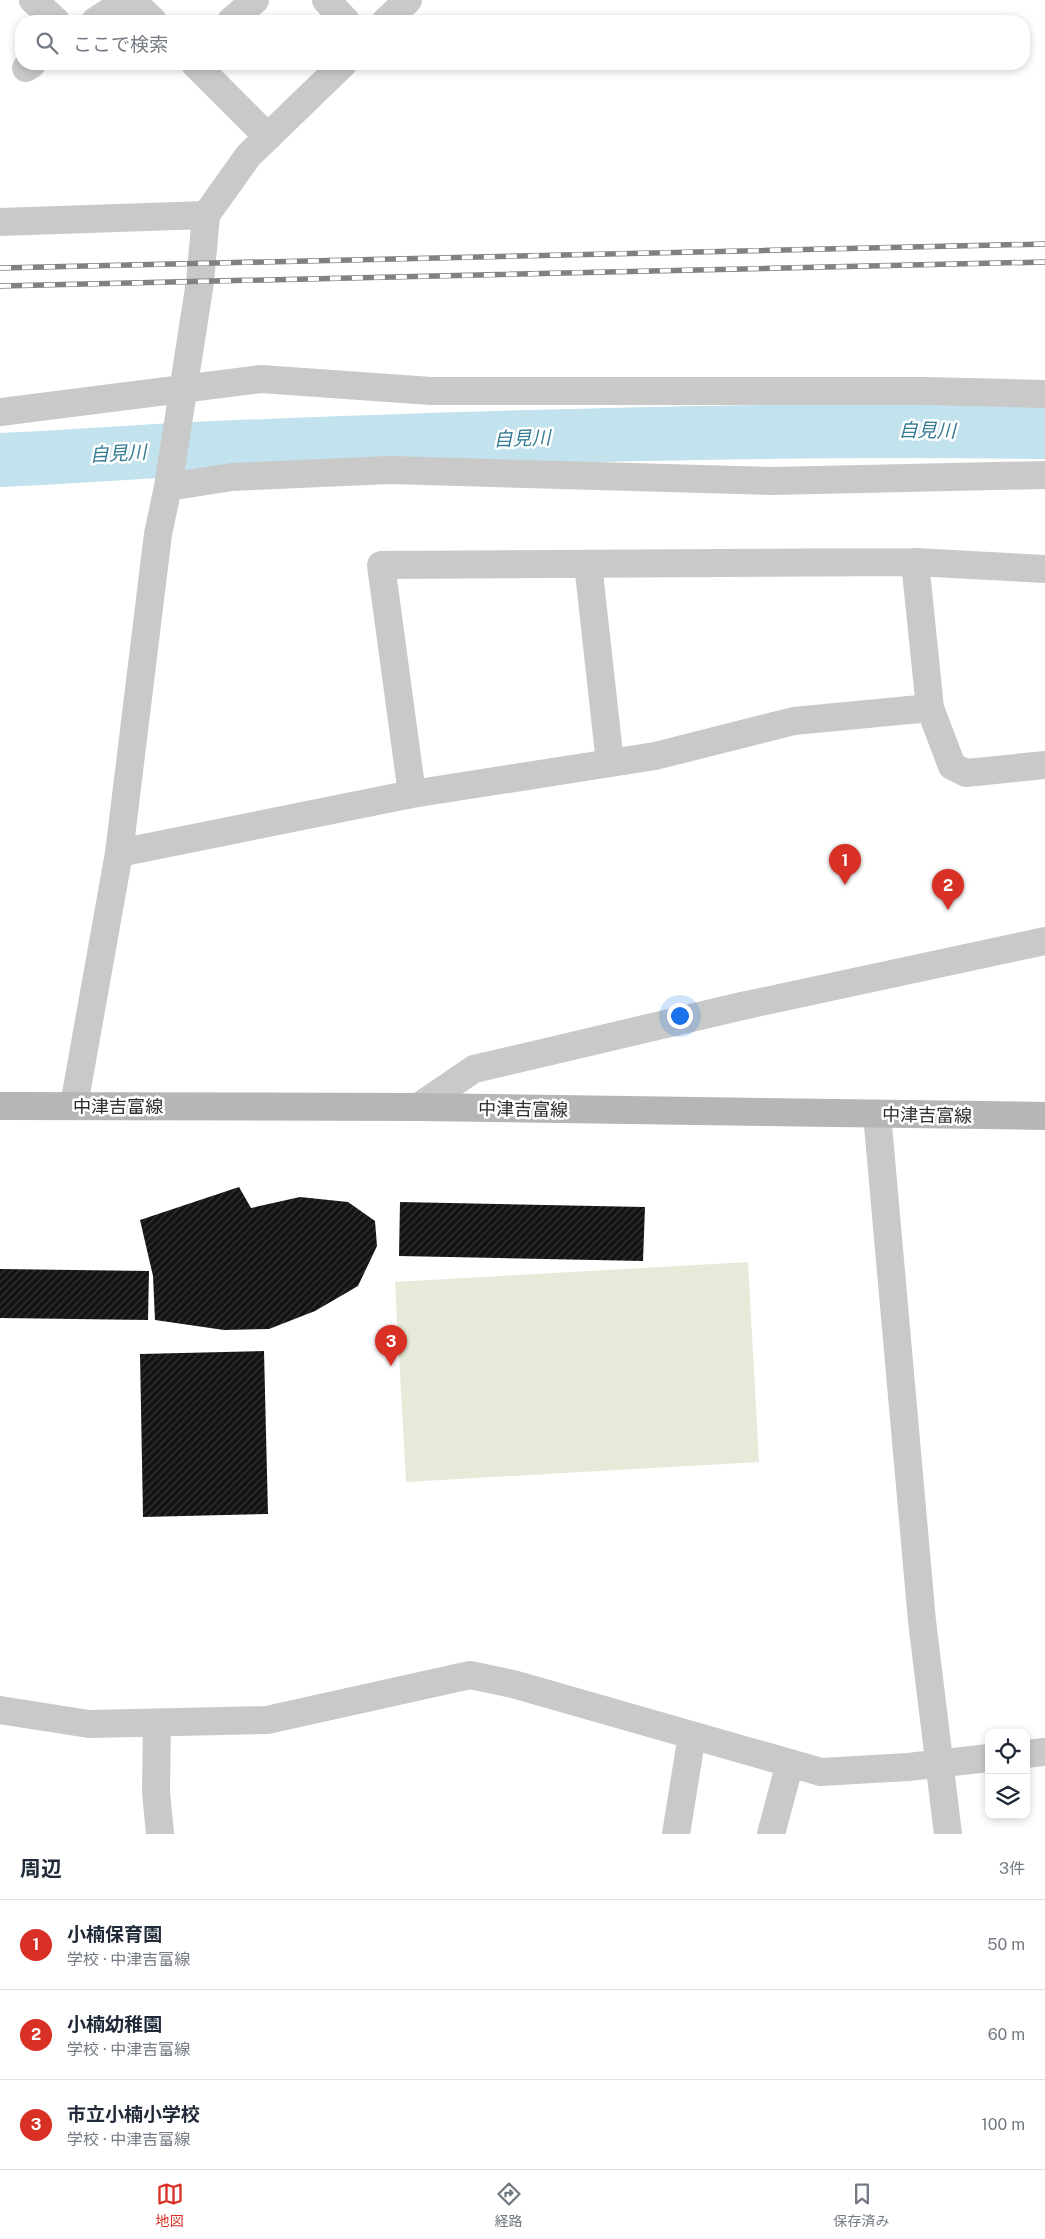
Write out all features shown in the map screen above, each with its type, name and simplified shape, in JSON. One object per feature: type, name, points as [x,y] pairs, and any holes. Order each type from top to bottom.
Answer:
[{"type":"main road","name":"中津吉富線","points":[[0,1106],[418,1107],[1045,1116]]},
{"type":"street","points":[[33,0],[49,15]]},
{"type":"street","points":[[104,15],[128,0]]},
{"type":"street","points":[[132,0],[147,15]]},
{"type":"street","points":[[238,15],[255,0]]},
{"type":"street","points":[[326,0],[340,15]]},
{"type":"street","points":[[392,15],[408,0]]},
{"type":"street","points":[[201,70],[268,137]]},
{"type":"street","points":[[74,1105],[119,853],[158,534],[168,487],[200,282],[206,215],[248,156],[337,70]]},
{"type":"street","points":[[0,222],[206,215]]},
{"type":"street","points":[[0,412],[182,394],[260,379],[431,391],[926,390],[1045,394]]},
{"type":"street","points":[[168,487],[232,477],[390,470],[772,481],[1045,475]]},
{"type":"street","points":[[412,794],[381,565],[915,562],[1045,570]]},
{"type":"street","points":[[915,562],[930,708],[952,766],[966,773],[1045,765]]},
{"type":"street","points":[[588,564],[610,763]]},
{"type":"street","points":[[119,853],[412,794],[655,756],[794,722],[930,708]]},
{"type":"street","points":[[418,1107],[474,1069],[742,1006],[1045,941]]},
{"type":"street","points":[[877,1114],[922,1621],[948,1834]]},
{"type":"street","points":[[0,1710],[89,1724],[267,1720],[470,1675],[513,1684],[821,1772],[939,1764],[985,1758]]},
{"type":"street","points":[[157,1723],[156,1792],[160,1834]]},
{"type":"street","points":[[676,1834],[692,1735]]},
{"type":"street","points":[[1030,1754],[1045,1752]]},
{"type":"street","points":[[771,1834],[790,1763]]},
{"type":"green space","points":[[748,1262],[759,1462],[406,1482],[395,1282]]},
{"type":"building","points":[[239,1187],[251,1208],[300,1197],[348,1202],[375,1221],[377,1246],[358,1286],[315,1311],[269,1329],[224,1330],[155,1320],[153,1276],[140,1220]]},
{"type":"building","points":[[400,1202],[645,1207],[643,1261],[399,1256]]},
{"type":"building","points":[[0,1269],[149,1271],[148,1320],[0,1318]]},
{"type":"building","points":[[264,1351],[268,1514],[143,1517],[140,1354]]},
{"type":"waterway","name":"自見川","points":[[0,460],[215,448],[526,437],[733,432],[1045,432]]},
{"type":"railway","points":[[0,268],[1045,244]]},
{"type":"railway","points":[[0,286],[1045,262]]},
{"type":"place","name":"小楠保育園","points":[[845,885]]},
{"type":"place","name":"小楠幼稚園","points":[[948,910]]},
{"type":"place","name":"市立小楠小学校","points":[[391,1366]]}]
